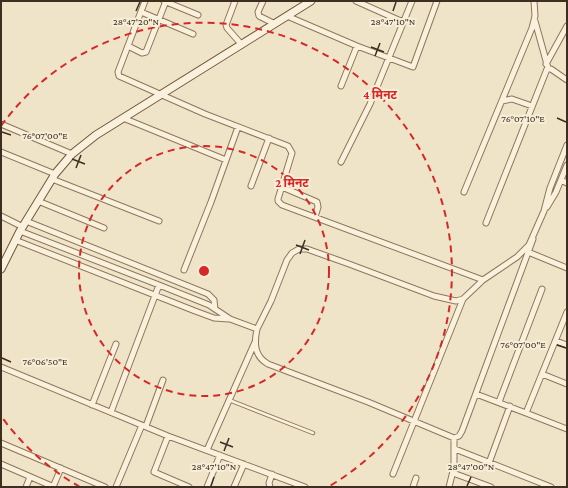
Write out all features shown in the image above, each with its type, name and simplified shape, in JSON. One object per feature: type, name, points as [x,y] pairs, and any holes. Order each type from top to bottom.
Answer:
[{"type":"street","points":[[145,1],[118,75],[160,95],[288,146],[292,153],[278,199],[279,203],[483,280]]},
{"type":"street","points":[[128,46],[142,52],[146,52],[165,1],[198,15]]},
{"type":"street","points":[[235,1],[226,25],[242,45]]},
{"type":"street","points":[[262,1],[258,14],[275,24]]},
{"type":"street","points":[[1,269],[15,240],[53,176],[72,154],[96,135],[311,1]]},
{"type":"street","points":[[356,1],[403,22]]},
{"type":"street","points":[[341,162],[389,59],[412,1]]},
{"type":"street","points":[[286,16],[389,59],[414,67],[437,1]]},
{"type":"street","points":[[534,1],[535,21],[547,66],[567,80]]},
{"type":"street","points":[[141,12],[193,34]]},
{"type":"street","points":[[464,192],[535,21]]},
{"type":"street","points":[[486,223],[547,66],[567,26]]},
{"type":"street","points":[[341,86],[357,46]]},
{"type":"street","points":[[502,101],[512,99],[532,106]]},
{"type":"street","points":[[123,118],[226,160]]},
{"type":"street","points":[[1,124],[72,154]]},
{"type":"street","points":[[184,270],[238,127]]},
{"type":"street","points":[[251,186],[268,138]]},
{"type":"street","points":[[255,341],[258,355],[262,361],[268,364],[454,438],[459,436],[544,211],[550,188],[567,145]]},
{"type":"street","points":[[1,152],[160,222]]},
{"type":"street","points":[[544,211],[556,192],[567,165]]},
{"type":"street","points":[[561,180],[567,183]]},
{"type":"street","points":[[282,187],[317,202],[318,207],[315,217]]},
{"type":"street","points":[[38,201],[104,228]]},
{"type":"street","points":[[1,216],[23,226],[52,243],[160,285],[215,309],[230,319],[257,329]]},
{"type":"street","points":[[23,226],[55,233],[208,294],[214,300],[215,309]]},
{"type":"street","points":[[52,243],[55,233]]},
{"type":"street","points":[[15,240],[214,318],[230,319]]},
{"type":"street","points":[[393,474],[463,299],[483,280],[518,257],[533,240]]},
{"type":"street","points":[[207,450],[255,341],[257,329],[271,301],[287,260],[292,253],[299,249],[307,249],[434,296],[456,301],[463,299]]},
{"type":"street","points":[[528,252],[567,268]]},
{"type":"street","points":[[111,412],[160,285]]},
{"type":"street","points":[[499,402],[542,289]]},
{"type":"street","points":[[526,413],[567,312]]},
{"type":"street","points":[[556,341],[567,345]]},
{"type":"street","points":[[92,405],[116,344]]},
{"type":"street","points":[[1,367],[168,436],[305,487]]},
{"type":"street","points":[[542,374],[567,384]]},
{"type":"street","points":[[116,487],[163,380]]},
{"type":"street","points":[[476,394],[567,429]]},
{"type":"street","points":[[489,463],[510,406]]},
{"type":"street","points":[[168,436],[154,472],[190,487]]},
{"type":"street","points":[[449,487],[453,472],[455,449],[454,438]]},
{"type":"street","points":[[1,443],[105,487]]},
{"type":"street","points":[[455,449],[550,487]]},
{"type":"street","points":[[207,487],[220,455]]},
{"type":"street","points":[[1,464],[53,487],[62,468]]},
{"type":"street","points":[[234,487],[244,464]]},
{"type":"street","points":[[453,472],[491,487]]},
{"type":"street","points":[[270,487],[269,484],[272,474]]},
{"type":"street","points":[[26,487],[30,477]]},
{"type":"street","points":[[413,487],[416,478]]},
{"type":"lane","points":[[229,400],[314,433]]}]
